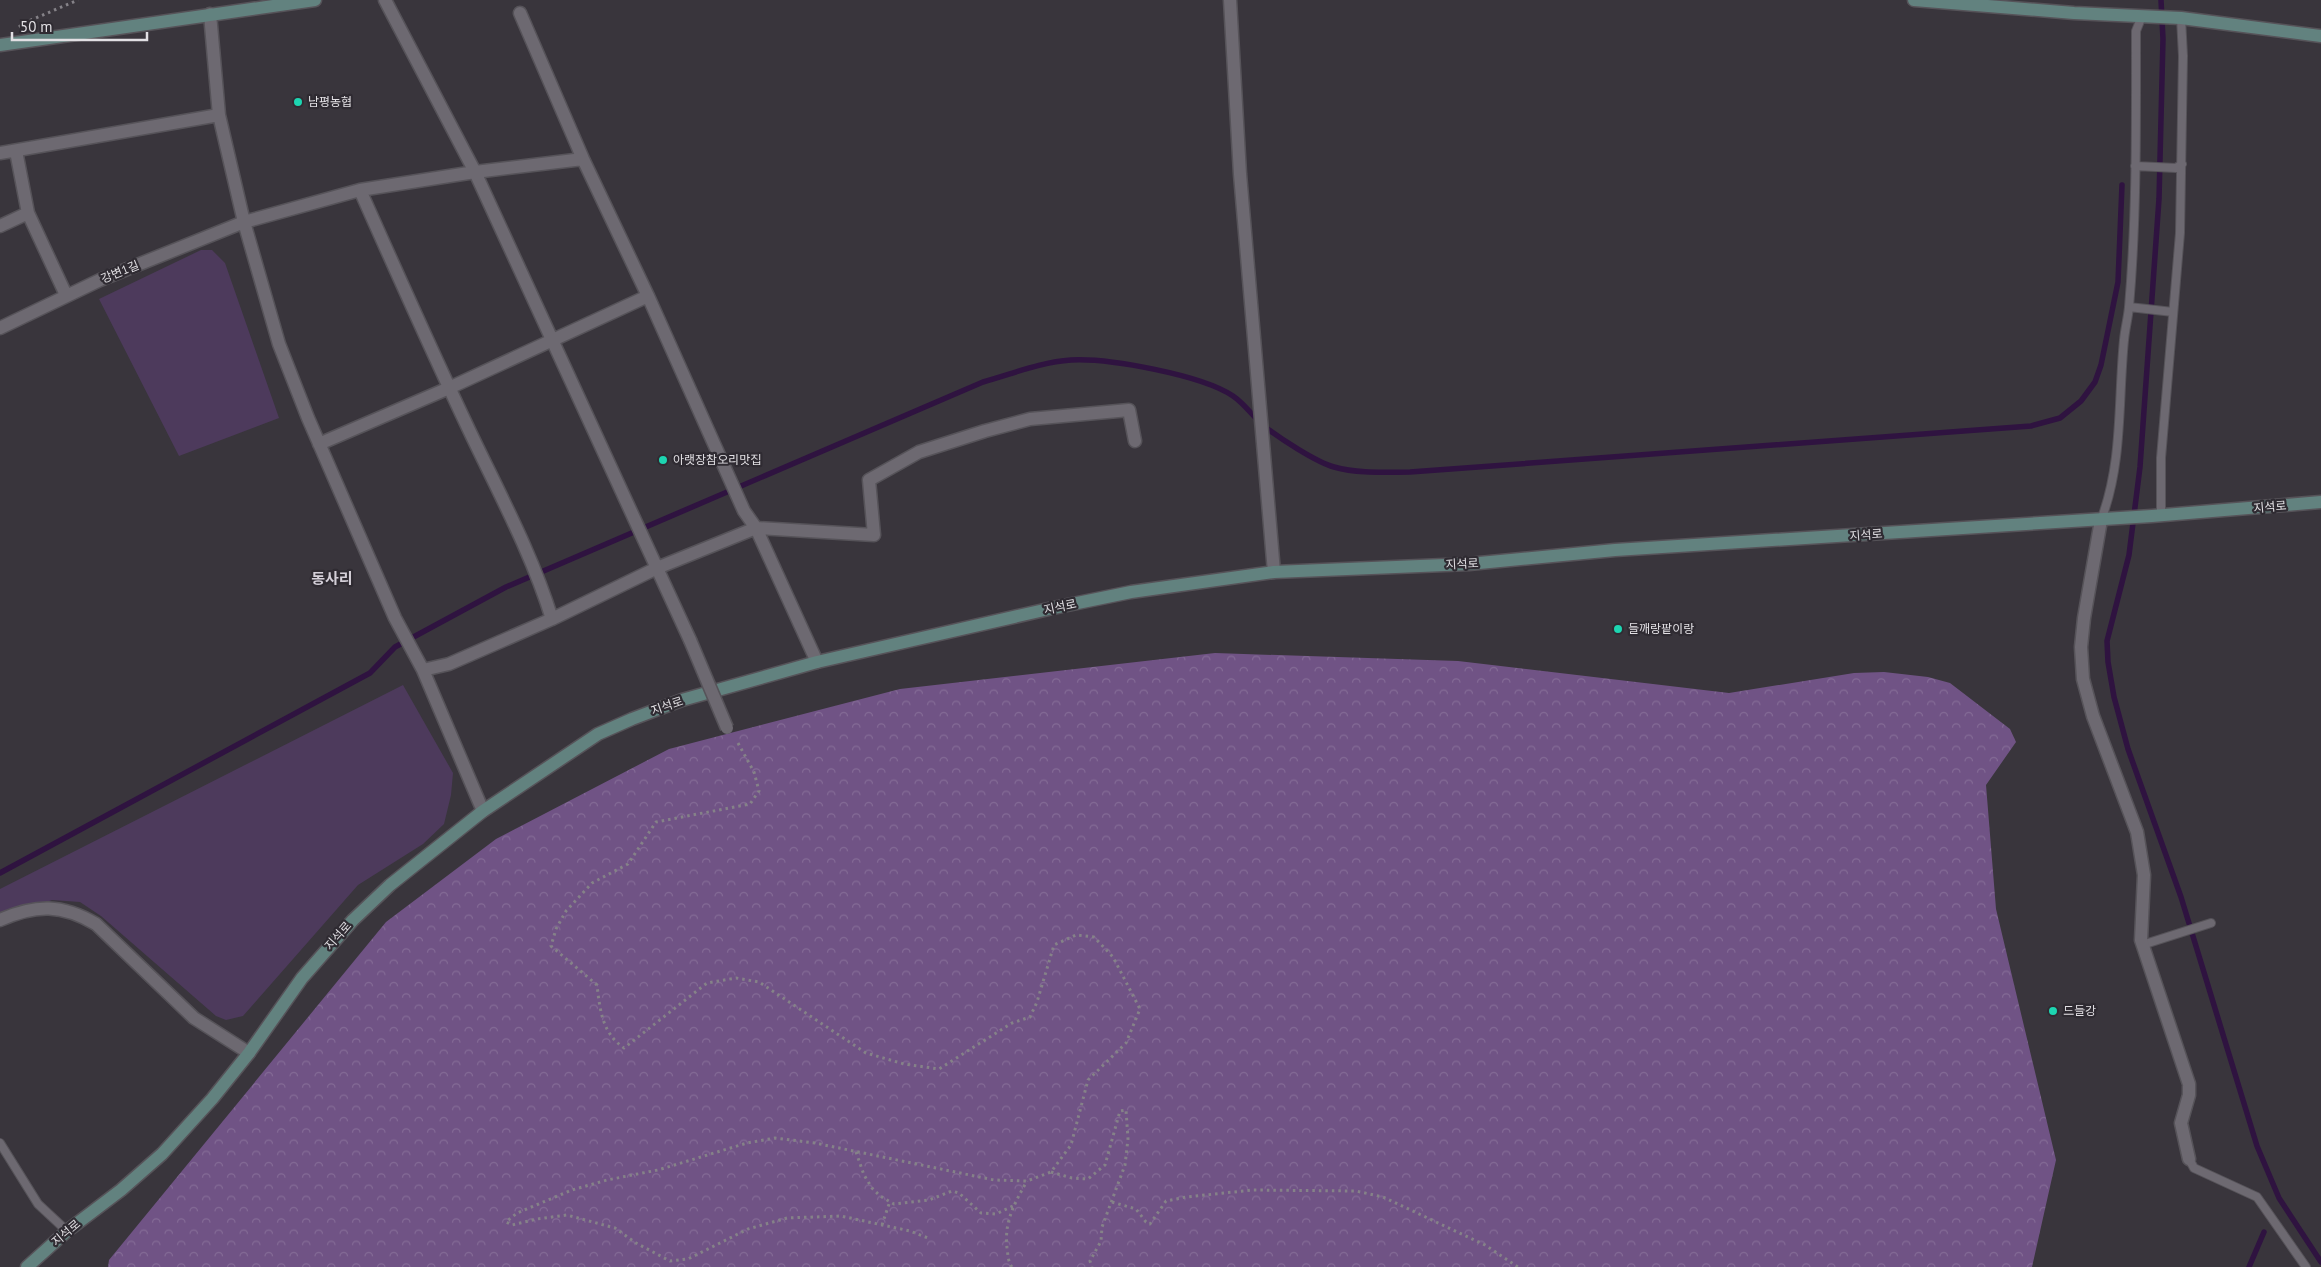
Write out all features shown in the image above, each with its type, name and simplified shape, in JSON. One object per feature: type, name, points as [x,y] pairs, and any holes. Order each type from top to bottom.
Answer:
[{"type":"main road","points":[[0,44],[315,0]]},
{"type":"main road","points":[[1914,0],[2074,13],[2181,18],[2321,36]]},
{"type":"main road","name":"지석로","points":[[27,1267],[162,1154],[212,1099],[249,1053],[302,978],[353,920],[390,885],[483,811],[590,739],[632,718],[691,698],[817,662],[1121,594],[1274,572],[1469,564],[1615,550],[2157,516],[2321,502]]},
{"type":"street","points":[[385,0],[475,172],[690,640],[727,728]]},
{"type":"street","points":[[1230,0],[1240,174],[1267,470],[1274,572]]},
{"type":"street","points":[[520,12],[583,159],[648,296],[744,511],[756,528],[817,662]]},
{"type":"street","points":[[210,14],[219,115],[244,222],[279,344],[319,444],[395,618],[423,670],[483,811]]},
{"type":"street","points":[[0,153],[219,115]]},
{"type":"street","points":[[16,151],[28,213],[66,295]]},
{"type":"street","name":"강변1길","points":[[0,328],[66,295],[244,222],[360,190],[475,172],[583,159]]},
{"type":"street","points":[[360,190],[449,388],[526,550],[545,596],[552,619]]},
{"type":"street","points":[[0,226],[28,213]]},
{"type":"street","points":[[319,444],[449,388],[648,296]]},
{"type":"street","points":[[423,670],[449,664],[552,619],[657,568],[756,528],[874,535],[869,480],[919,452],[1030,419],[1130,410],[1135,441]]},
{"type":"street","points":[[2104,519],[2084,618],[2081,647],[2084,679],[2093,716],[2136,832],[2144,875],[2142,945],[2189,1084],[2189,1095],[2181,1123],[2189,1159]]},
{"type":"street","points":[[0,920],[30,910],[49,908],[72,911],[82,916],[96,924],[194,1018],[249,1053]]},
{"type":"lane","points":[[2104,519],[2111,495],[2120,412],[2124,340],[2129,307],[2138,166],[2136,31],[2142,16]]},
{"type":"lane","points":[[2157,516],[2180,233],[2179,166],[2183,56],[2181,18]]},
{"type":"lane","points":[[2138,166],[2179,166]]},
{"type":"lane","points":[[2129,307],[2173,312]]},
{"type":"lane","points":[[2142,945],[2209,924]]},
{"type":"lane","points":[[0,1143],[38,1204],[68,1231]]},
{"type":"lane","points":[[2189,1159],[2194,1168],[2257,1197],[2306,1267]]},
{"type":"path","points":[[18,28],[24,23],[78,0]]},
{"type":"path","points":[[738,742],[754,772],[759,791],[750,804],[656,822],[628,864],[592,883],[566,911],[556,929],[550,946],[597,985],[600,1013],[612,1040],[624,1048],[707,983],[736,978],[759,982],[866,1053],[904,1064],[939,1069],[1012,1023],[1030,1017],[1037,1002],[1054,945],[1076,935],[1094,937],[1112,957],[1140,1009],[1126,1043],[1088,1080],[1070,1145],[1051,1172]]},
{"type":"path","points":[[928,1238],[910,1231],[841,1216],[787,1218],[748,1229],[688,1259],[670,1261],[615,1228],[567,1215],[512,1225],[506,1222],[517,1213],[572,1190],[607,1180],[658,1170],[747,1143],[775,1138],[856,1152],[994,1180],[1027,1181],[1051,1172],[1088,1179],[1105,1165],[1120,1111],[1126,1110],[1128,1139],[1125,1165],[1102,1227],[1102,1241],[1090,1261],[1092,1267]]},
{"type":"path","points":[[856,1152],[864,1175],[872,1188],[880,1196],[894,1204],[929,1200],[952,1191],[959,1193],[981,1213],[996,1214],[1013,1206]]},
{"type":"path","points":[[1012,1267],[1006,1234],[1013,1206],[1027,1181]]},
{"type":"path","points":[[1112,1202],[1136,1209],[1146,1222],[1150,1224],[1166,1201],[1186,1197],[1253,1190],[1356,1191],[1383,1197],[1485,1245],[1518,1267]]},
{"type":"path","points":[[882,1225],[890,1201]]},
{"type":"green space","points":[[1215,653],[1458,661],[1729,693],[1854,673],[1884,672],[1928,677],[1950,683],[2010,729],[2016,742],[1986,785],[1996,909],[2056,1160],[2032,1267],[108,1267],[109,1260],[386,922],[496,839],[669,749],[900,689]]},
{"type":"shaded area","points":[[201,250],[212,250],[225,263],[279,418],[179,456],[99,299]]},
{"type":"shaded area","points":[[403,685],[453,773],[451,795],[444,824],[423,844],[358,885],[243,1016],[226,1020],[216,1016],[101,916],[80,902],[52,900],[0,919],[0,889]]},
{"type":"waterway","points":[[2161,0],[2163,39],[2159,199],[2140,467],[2129,555],[2107,641],[2108,662],[2114,697],[2128,749],[2181,897],[2257,1146],[2279,1198],[2321,1262]]},
{"type":"waterway","points":[[0,873],[370,673],[395,647],[506,587],[983,382],[1049,363],[1071,360],[1108,362],[1155,369],[1200,381],[1233,396],[1265,427],[1308,455],[1334,467],[1362,472],[1410,472],[2031,426],[2060,418],[2081,401],[2095,382],[2101,365],[2118,282],[2122,185]]},
{"type":"waterway","points":[[2249,1267],[2264,1232]]},
{"type":"place","name":"남평농협","points":[[298,102]]},
{"type":"place","name":"아랫장참오리맛집","points":[[663,460]]},
{"type":"place","name":"들깨랑팥이랑","points":[[1618,629]]},
{"type":"place","name":"드들강","points":[[2053,1011]]},
{"type":"district","name":"동사리","points":[[332,579]]}]
